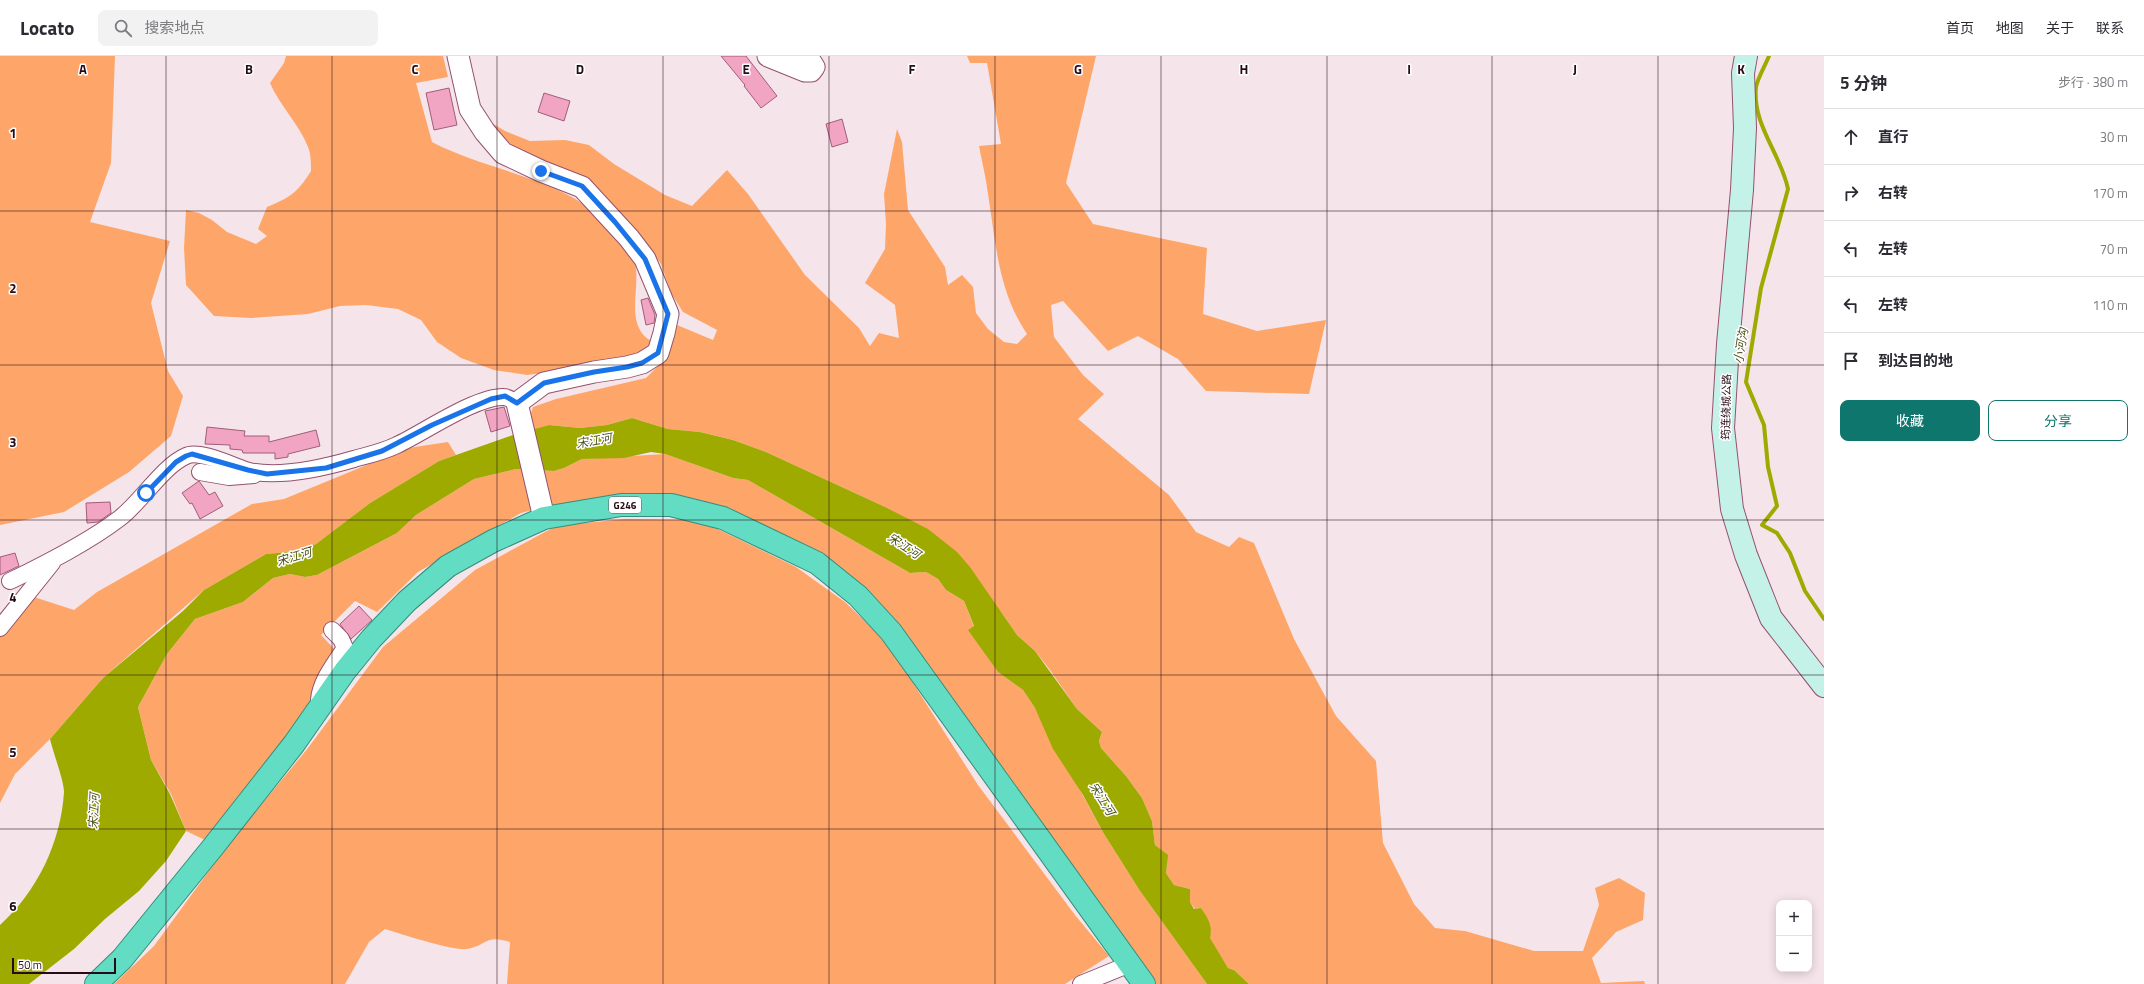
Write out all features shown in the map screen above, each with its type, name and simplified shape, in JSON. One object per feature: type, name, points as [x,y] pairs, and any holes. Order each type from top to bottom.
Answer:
[{"type":"highway","name":"G246","points":[[96,984],[122,959],[209,853],[294,744],[318,708],[371,639],[426,583],[448,566],[474,551],[544,518],[621,506],[671,505],[723,518],[817,563],[858,596],[891,632],[1144,984]]},
{"type":"main road","name":"筠连绕城公路","points":[[1746,56],[1743,73],[1745,128],[1742,190],[1728,344],[1723,428],[1732,509],[1746,555],[1771,618],[1824,686]]},
{"type":"street","points":[[458,56],[470,109],[485,132],[503,153],[541,171],[582,186],[611,217],[645,259],[668,314],[658,353],[642,363],[544,383],[517,403]]},
{"type":"street","points":[[768,56],[805,71],[811,71],[814,67],[807,56]]},
{"type":"street","points":[[200,472],[229,476],[326,468],[382,451],[432,425],[491,399],[505,396],[517,403],[544,518]]},
{"type":"street","points":[[10,582],[121,518],[166,472],[186,456],[192,454],[203,456],[263,473]]},
{"type":"street","points":[[0,628],[56,556]]},
{"type":"street","points":[[318,708],[319,694],[326,678],[345,648],[341,639],[332,630]]},
{"type":"street","points":[[1081,984],[1130,964]]},
{"type":"shaded area","points":[[0,56],[115,56],[111,163],[90,222],[170,241],[151,303],[168,371],[183,396],[171,436],[129,472],[64,512],[0,525]]},
{"type":"shaded area","points":[[286,56],[443,56],[448,77],[416,83],[432,142],[466,157],[554,188],[576,199],[601,220],[624,245],[635,263],[636,316],[638,326],[643,334],[651,341],[647,352],[561,371],[527,375],[494,370],[461,358],[437,342],[421,320],[398,309],[366,305],[340,306],[308,314],[251,318],[214,316],[186,285],[184,248],[186,210],[199,213],[212,220],[227,232],[256,244],[267,236],[258,229],[267,207],[293,194],[311,171],[310,153],[308,147],[270,83],[284,63]]},
{"type":"shaded area","points":[[967,56],[1096,56],[1066,183],[1093,224],[1207,248],[1203,314],[1257,331],[1326,320],[1309,394],[1206,391],[1178,359],[1138,336],[1108,351],[1063,301],[1051,305],[1054,337],[1083,375],[1104,394],[1078,419],[1169,495],[1196,532],[1229,547],[1239,537],[1254,543],[1294,639],[1336,716],[1376,761],[1383,843],[1414,904],[1435,928],[1465,931],[1534,951],[1583,951],[1599,905],[1595,888],[1619,878],[1645,893],[1643,920],[1616,932],[1592,958],[1601,983],[1644,981],[1645,984],[1249,984],[1234,970],[1228,968],[1209,938],[1211,932],[1201,908],[1195,909],[1190,902],[1190,889],[1174,885],[1166,873],[1167,855],[1155,845],[1152,821],[1142,798],[1126,776],[1101,748],[1099,741],[1102,732],[1077,709],[1050,670],[1035,651],[1017,635],[1001,612],[883,506],[766,452],[733,440],[700,432],[668,429],[632,418],[607,425],[580,428],[549,425],[532,430],[529,419],[533,407],[556,399],[646,378],[660,364],[677,325],[713,340],[717,330],[683,312],[671,293],[661,264],[640,235],[610,203],[514,147],[498,134],[484,118],[505,131],[530,141],[565,140],[589,145],[614,164],[665,195],[692,206],[727,170],[748,194],[805,275],[859,328],[870,346],[879,333],[899,338],[895,305],[865,283],[885,249],[886,224],[884,194],[897,129],[902,142],[908,210],[945,267],[948,285],[962,275],[973,287],[976,313],[988,329],[1004,342],[1017,344],[1027,334],[1017,318],[1004,284],[996,249],[979,146],[1001,144],[987,63],[970,63]]},
{"type":"shaded area","points":[[448,442],[456,455],[439,461],[370,503],[316,544],[300,551],[266,554],[204,590],[103,678],[50,739],[15,774],[0,803],[0,637],[34,597],[74,610],[97,592],[252,504],[284,499],[408,448]]},
{"type":"shaded area","points":[[665,454],[733,478],[748,480],[910,573],[926,572],[938,579],[946,590],[964,601],[974,627],[969,629],[998,672],[1023,690],[1035,708],[1104,834],[1140,891],[1207,984],[1155,984],[930,677],[800,547],[611,497],[551,505],[521,513],[418,572],[377,612],[355,601],[321,635],[338,653],[314,706],[205,840],[186,831],[171,794],[151,760],[138,707],[167,654],[195,619],[243,602],[273,578],[290,574],[305,577],[317,575],[397,533],[416,515],[474,479],[516,469],[554,471],[582,459]]},
{"type":"shaded area","points":[[625,519],[699,520],[796,567],[845,602],[887,642],[978,785],[1075,915],[1109,956],[1065,984],[507,984],[510,942],[496,939],[467,949],[460,949],[427,942],[385,929],[369,942],[345,984],[114,984],[154,946],[228,845],[308,748],[383,647],[475,570],[556,526]]},
{"type":"water","name":"宋江河","points":[[632,418],[668,429],[700,432],[733,440],[766,452],[883,506],[928,529],[957,552],[970,567],[1017,635],[1035,651],[1077,709],[1102,732],[1099,741],[1101,748],[1126,776],[1142,798],[1152,821],[1155,845],[1168,855],[1166,873],[1174,885],[1190,889],[1190,902],[1194,909],[1201,908],[1206,915],[1211,930],[1210,938],[1228,968],[1234,970],[1249,984],[1207,984],[1140,891],[1104,834],[1083,795],[1053,749],[1035,708],[1023,690],[998,672],[968,630],[974,626],[964,601],[946,590],[938,579],[926,572],[910,573],[748,480],[733,478],[665,454],[651,452],[624,458],[582,459],[554,471],[516,469],[474,479],[416,515],[397,533],[317,575],[305,577],[290,574],[273,578],[243,602],[195,619],[167,654],[138,707],[151,760],[170,794],[186,831],[166,861],[139,891],[105,919],[74,949],[29,984],[0,984],[0,925],[13,912],[36,882],[52,847],[62,811],[64,787],[50,739],[103,678],[183,611],[204,590],[266,554],[300,551],[316,544],[370,503],[439,461],[513,435],[549,425],[580,428],[607,425]]},
{"type":"building","points":[[721,56],[746,56],[777,96],[761,108],[744,86],[745,85]]},
{"type":"building","points":[[449,88],[457,125],[434,130],[426,93]]},
{"type":"building","points":[[544,93],[570,101],[564,121],[538,112]]},
{"type":"building","points":[[842,119],[848,142],[832,147],[826,124]]},
{"type":"building","points":[[648,298],[655,315],[654,323],[646,325],[641,300]]},
{"type":"building","points":[[504,407],[510,426],[491,432],[485,411]]},
{"type":"building","points":[[207,427],[245,431],[244,436],[269,436],[269,442],[316,430],[320,446],[288,454],[288,457],[275,459],[275,453],[243,453],[242,450],[230,449],[230,445],[205,444]]},
{"type":"building","points":[[199,481],[209,495],[215,492],[223,506],[200,519],[192,503],[190,504],[182,493]]},
{"type":"building","points":[[110,502],[111,513],[98,522],[87,523],[86,503]]},
{"type":"building","points":[[15,553],[19,566],[0,575],[0,557]]},
{"type":"building","points":[[359,606],[372,620],[351,639],[340,624]]},
{"type":"waterway","name":"小河沟","points":[[1769,56],[1757,83],[1756,101],[1758,114],[1788,189],[1761,288],[1746,382],[1764,425],[1768,467],[1777,506],[1762,525],[1777,533],[1790,553],[1805,591],[1824,619]]},
{"type":"route","points":[[146,493],[176,462],[192,454],[267,474],[326,468],[382,451],[475,404],[505,396],[517,403],[544,383],[613,368],[627,367],[642,363],[658,353],[668,314],[658,286],[645,259],[629,238],[582,186],[541,171]]}]
